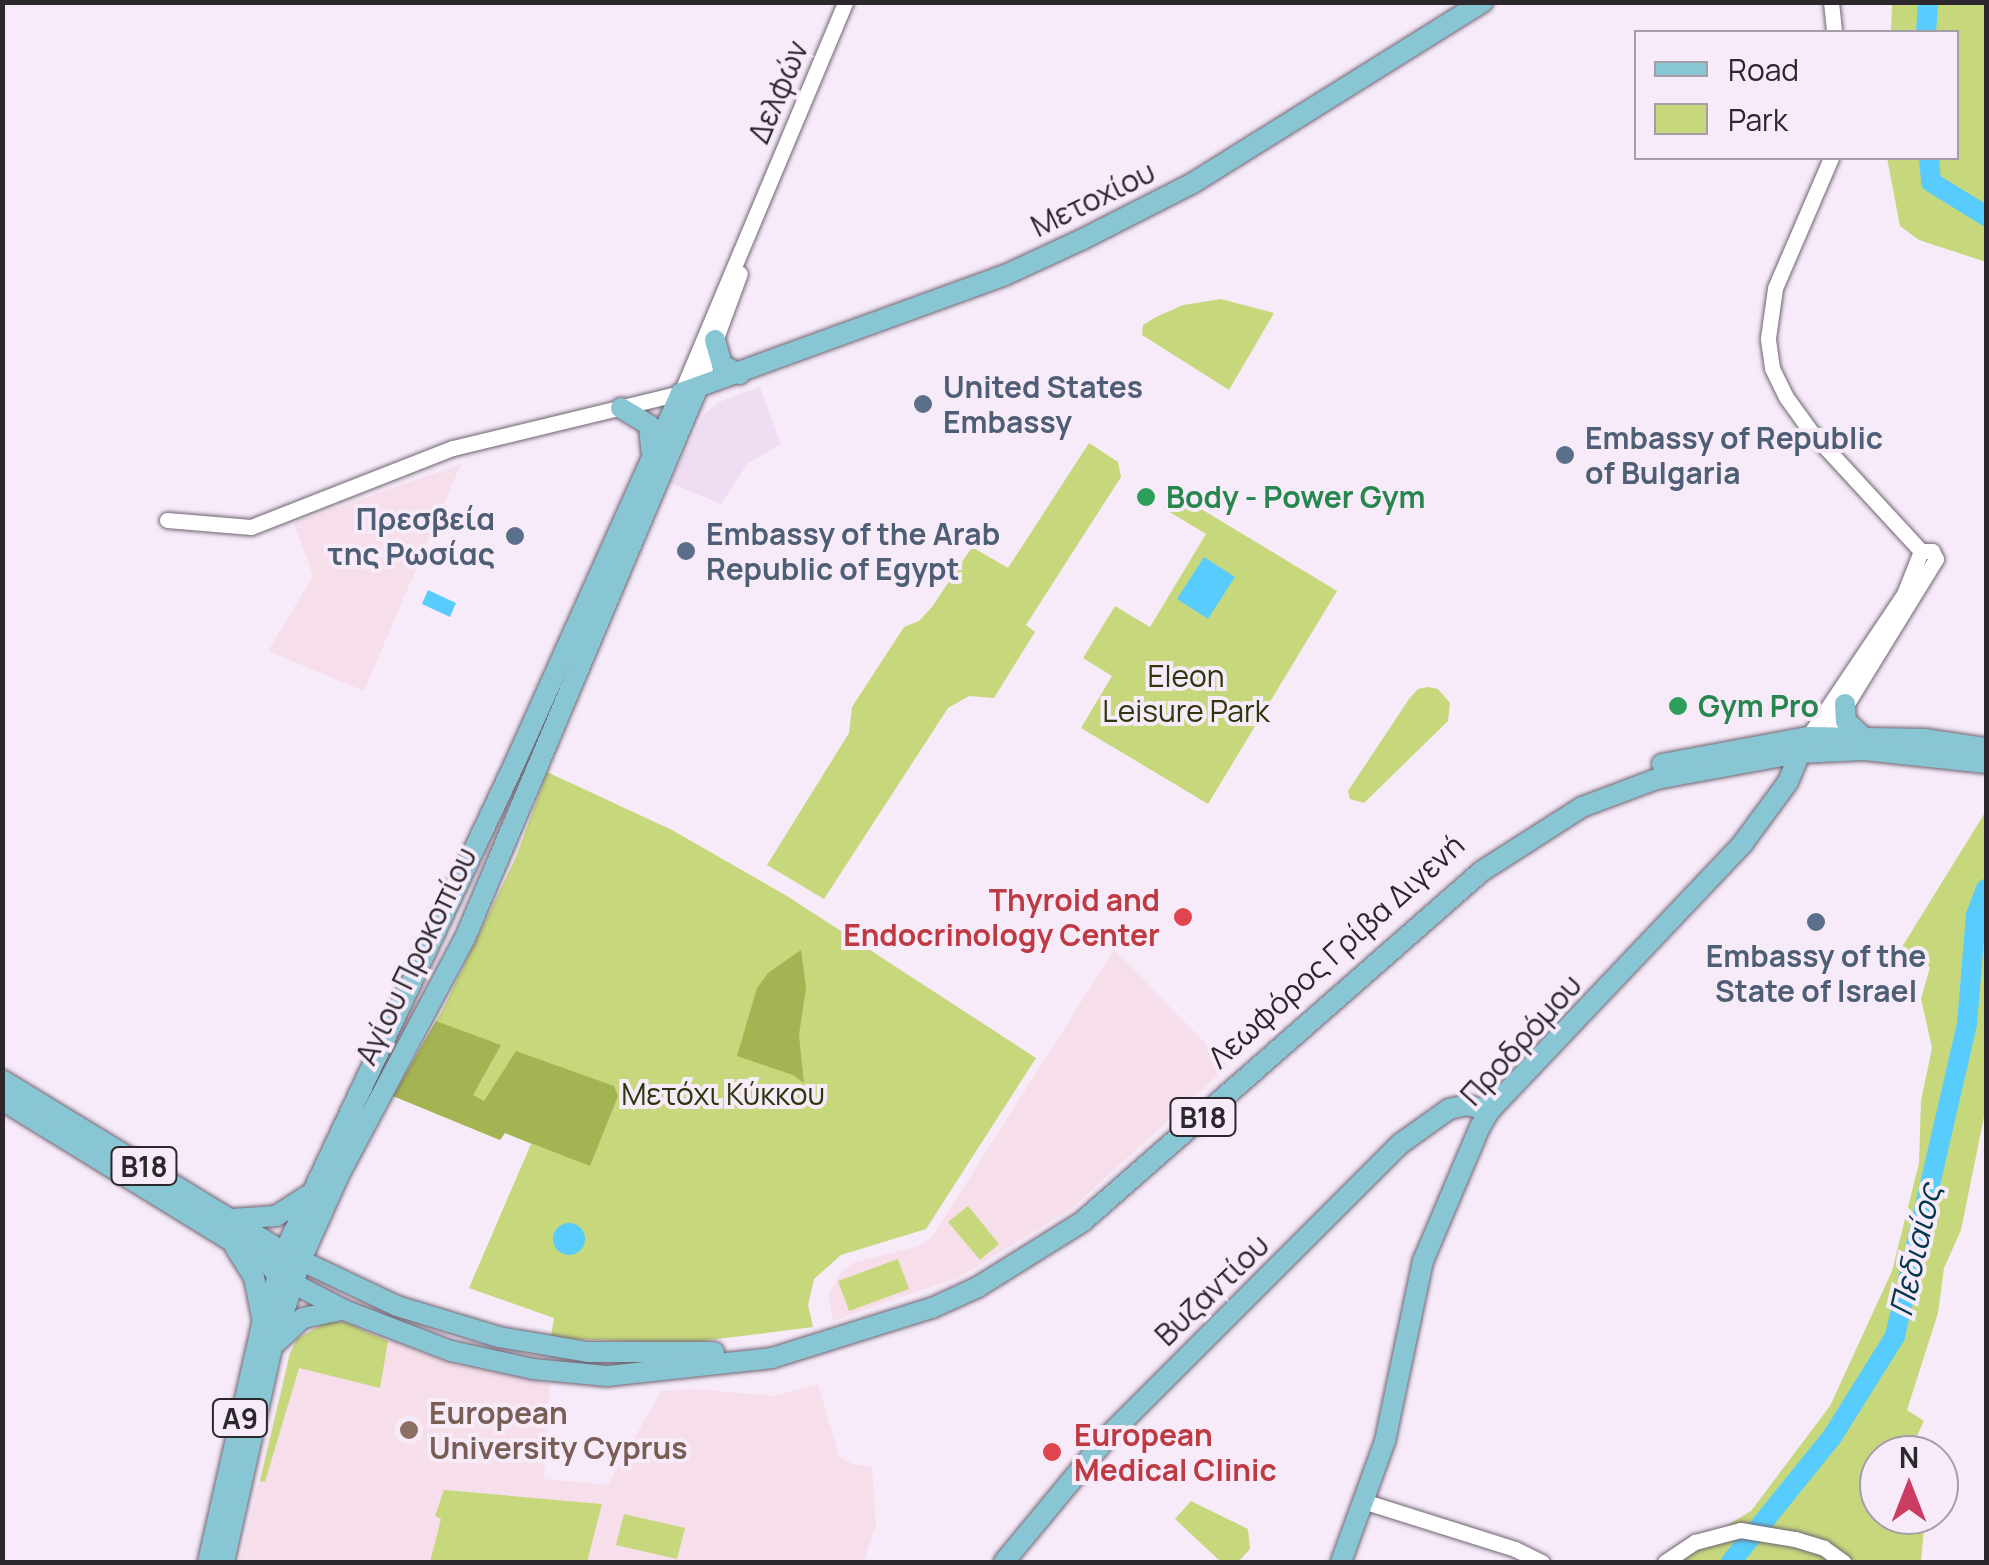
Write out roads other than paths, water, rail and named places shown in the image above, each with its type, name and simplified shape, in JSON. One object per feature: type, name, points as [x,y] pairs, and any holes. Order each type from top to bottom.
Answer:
[{"type":"main road","name":"Μετοχίου","points":[[690,390],[1002,276],[1081,240],[1203,176],[1483,2]]},
{"type":"main road","points":[[715,340],[722,365],[740,374]]},
{"type":"main road","name":"Αγίου Προκοπίου","points":[[208,1562],[262,1324],[312,1190],[514,767],[651,457],[690,390]]},
{"type":"main road","name":"Αγίου Προκοπίου","points":[[224,1562],[286,1268],[318,1218],[465,938],[690,390]]},
{"type":"main road","points":[[622,408],[648,426],[651,457]]},
{"type":"main road","points":[[1845,704],[1846,721],[1862,736]]},
{"type":"main road","name":"Λεωφόρος Γρίβα Διγενή","points":[[286,1268],[344,1283],[397,1306],[499,1337],[622,1354],[690,1354],[795,1342],[870,1326],[922,1307],[1024,1256],[1100,1202],[1433,902],[1512,838],[1566,805],[1654,767],[1862,736],[1924,738],[1986,748]]},
{"type":"main road","name":"Λεωφόρος Γρίβα Διγενή","points":[[2,1080],[344,1310],[451,1351],[533,1369],[623,1376],[706,1366],[800,1350],[902,1319],[978,1287],[1082,1222],[1506,854],[1582,806],[1625,788],[1758,760],[1813,744],[1986,763]]},
{"type":"main road","name":"Προδρόμου","points":[[1341,1562],[1366,1502],[1392,1414],[1422,1261],[1490,1110],[1679,914],[1784,789],[1813,744]]},
{"type":"main road","points":[[1758,760],[1776,774],[1784,789]]},
{"type":"main road","name":"Λεωφόρος Γρίβα Διγενή","points":[[2,1100],[223,1226]]},
{"type":"main road","name":"Βυζαντίου","points":[[1004,1562],[1109,1435],[1400,1144],[1450,1109],[1466,1105],[1490,1110]]},
{"type":"main road","points":[[262,1324],[250,1269],[223,1226],[276,1216],[312,1190]]},
{"type":"main road","points":[[318,1218],[325,1258],[344,1283]]},
{"type":"main road","name":"Λεωφόρος Γρίβα Διγενή","points":[[286,1268],[392,1316],[485,1346],[588,1364],[706,1366]]},
{"type":"main road","points":[[271,1351],[302,1318],[344,1310]]},
{"type":"street","name":"Δελφών","points":[[690,390],[845,2]]},
{"type":"street","points":[[1831,2],[1834,30]]},
{"type":"street","points":[[1829,160],[1775,288],[1768,322],[1769,355],[1786,397],[1812,433],[1924,559]]},
{"type":"street","name":"Δελφών","points":[[690,390],[715,340],[759,222],[762,203]]},
{"type":"street","points":[[168,520],[251,527],[453,448],[690,390]]},
{"type":"street","name":"Προδρόμου","points":[[1813,744],[1845,704],[1924,559]]},
{"type":"street","name":"Προδρόμου","points":[[1813,744],[1924,559]]},
{"type":"street","points":[[1366,1502],[1514,1549],[1542,1562]]},
{"type":"street","points":[[1665,1562],[1696,1542],[1740,1530],[1773,1532],[1824,1548],[1843,1562]]},
{"type":"water","points":[[1204,557],[1235,577],[1208,619],[1177,599]]},
{"type":"water","points":[[428,590],[456,603],[450,617],[422,604]]},
{"type":"water","points":[[569,1223],[580,1228],[585,1239],[580,1250],[569,1255],[558,1250],[553,1239],[558,1228]]},
{"type":"waterway","name":"Πεδιαίος","points":[[1926,30],[1928,2]]},
{"type":"waterway","name":"Πεδιαίος","points":[[1929,160],[1931,182],[1986,216]]},
{"type":"waterway","name":"Πεδιαίος","points":[[1731,1562],[1832,1437],[1895,1336],[1967,1024],[1976,915],[1986,889]]},
{"type":"place","name":"United States Embassy","points":[[923,404]]},
{"type":"place","name":"Embassy of Republic of Bulgaria","points":[[1565,455]]},
{"type":"place","name":"Body - Power Gym","points":[[1146,497]]},
{"type":"place","name":"Πρεσβεία της Ρωσίας","points":[[515,536]]},
{"type":"place","name":"Embassy of the Arab Republic of Egypt","points":[[686,551]]},
{"type":"place","name":"Gym Pro","points":[[1678,706]]},
{"type":"place","name":"Thyroid and Endocrinology Center","points":[[1183,917]]},
{"type":"place","name":"Embassy of the State of Israel","points":[[1816,922]]},
{"type":"place","name":"European University Cyprus","points":[[409,1430]]},
{"type":"place","name":"European Medical Clinic","points":[[1052,1452]]},
{"type":"park label","name":"Eleon Leisure Park","points":[[1186,693]]},
{"type":"park label","name":"Μετόχι Κύκκου","points":[[723,1094]]}]
